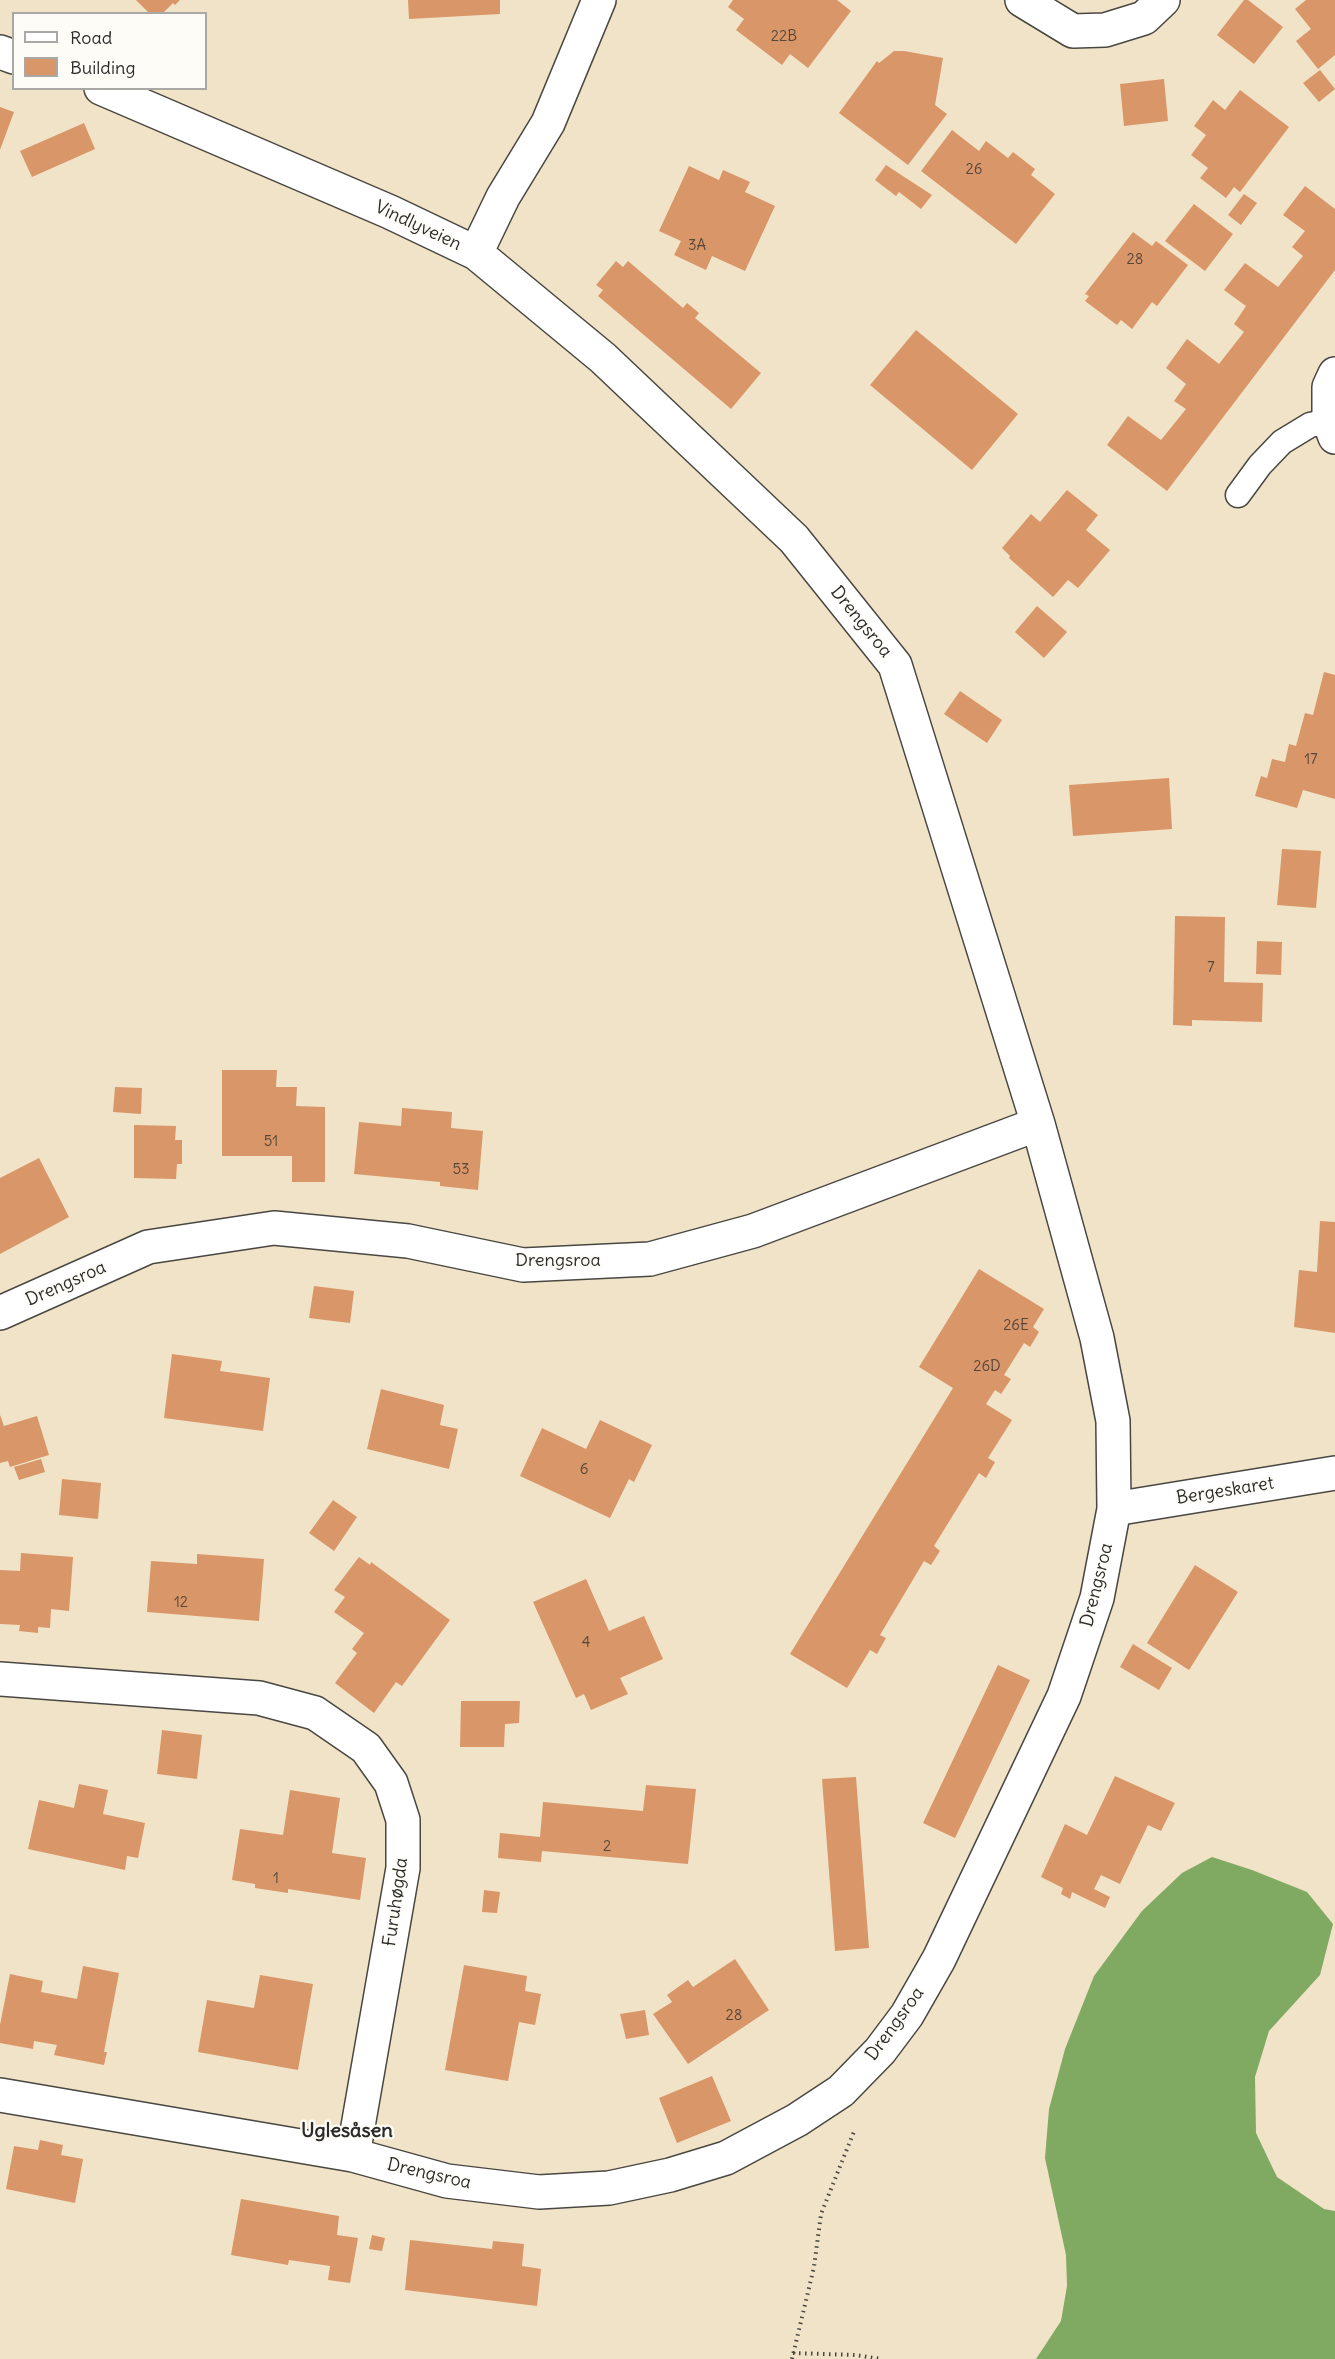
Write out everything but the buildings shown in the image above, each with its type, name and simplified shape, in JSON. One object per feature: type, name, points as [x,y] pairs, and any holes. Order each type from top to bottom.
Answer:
[{"type":"street","name":"Vindlyveien","points":[[106,90],[390,212],[476,253],[503,197],[548,123],[599,0]]},
{"type":"street","points":[[1022,0],[1073,31],[1105,30],[1144,18],[1163,0]]},
{"type":"street","name":"Drengsroa","points":[[0,2095],[353,2155],[447,2181],[539,2192],[609,2188],[670,2175],[726,2158],[797,2120],[841,2091],[880,2051],[906,2015],[939,1959],[1064,1696],[1097,1598],[1114,1509],[1113,1421],[1097,1338],[1038,1124],[895,665],[794,539],[603,358],[476,253]]},
{"type":"street","points":[[1332,429],[1329,387],[1335,374]]},
{"type":"street","name":"Drengsroa","points":[[0,1313],[148,1247],[274,1228],[408,1241],[523,1265],[650,1259],[753,1231],[1038,1124]]},
{"type":"street","name":"Bergeskaret","points":[[1114,1509],[1335,1473]]},
{"type":"street","name":"Furuhøgda","points":[[0,1679],[260,1698],[315,1713],[366,1748],[391,1783],[400,1810],[403,1820],[403,1868],[353,2155]]},
{"type":"lane","points":[[1238,495],[1260,465],[1282,442],[1310,424],[1332,429]]},
{"type":"path","points":[[792,2359],[814,2267],[821,2214],[856,2127]]},
{"type":"path","points":[[793,2353],[856,2355],[881,2359]]},
{"type":"green space","points":[[1212,1857],[1307,1892],[1333,1924],[1320,1975],[1269,2031],[1255,2077],[1256,2133],[1277,2177],[1324,2209],[1335,2211],[1335,2359],[1036,2359],[1061,2321],[1067,2286],[1066,2255],[1045,2158],[1049,2109],[1065,2049],[1094,1976],[1142,1911],[1182,1873]]},
{"type":"district","name":"Uglesåsen","points":[[347,2131]]}]
